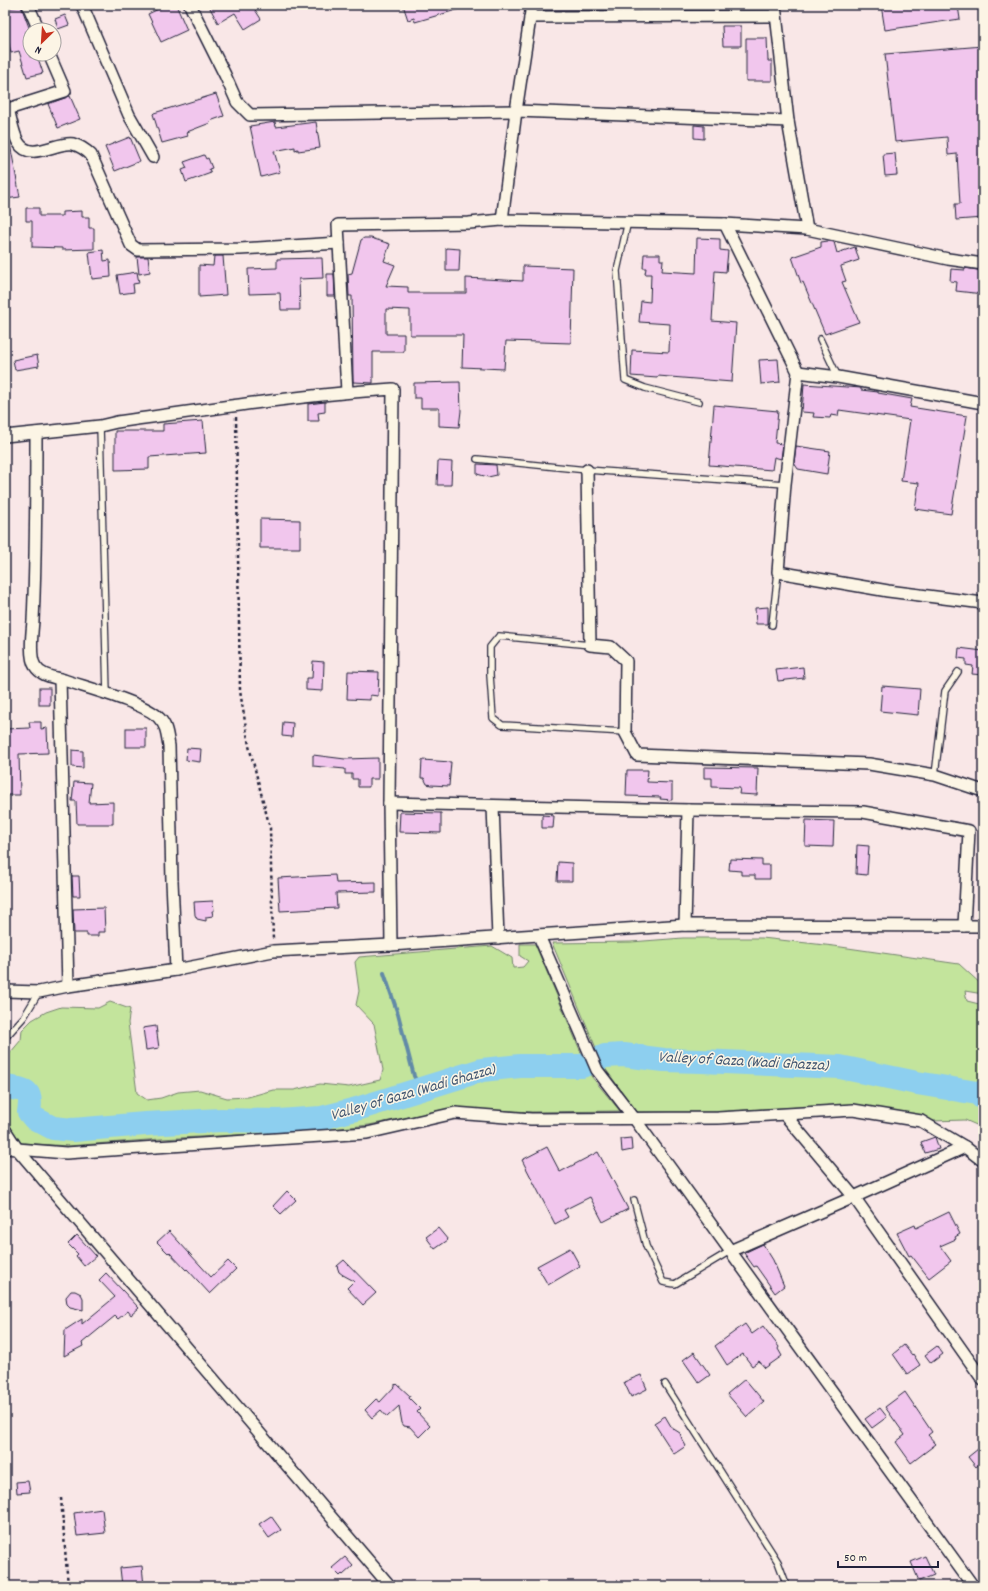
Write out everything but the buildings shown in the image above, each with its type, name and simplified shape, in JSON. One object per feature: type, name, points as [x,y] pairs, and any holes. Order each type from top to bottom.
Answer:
[{"type":"street","points":[[28,5],[35,22]]},
{"type":"street","points":[[82,5],[129,115],[153,157]]},
{"type":"street","points":[[190,5],[237,102],[250,116],[516,111],[788,122]]},
{"type":"street","points":[[502,220],[532,5]]},
{"type":"street","points":[[530,17],[776,10],[788,122],[807,229]]},
{"type":"street","points":[[52,62],[65,91],[6,110],[18,142],[28,150],[37,151],[71,144],[83,148],[91,155],[131,245],[138,250],[240,249],[339,243]]},
{"type":"street","points":[[346,392],[338,225],[469,223],[502,220],[628,221],[725,224],[807,229],[948,259],[983,264]]},
{"type":"street","points":[[725,224],[798,372],[785,484],[778,572],[874,589],[983,603]]},
{"type":"street","points":[[798,372],[838,377],[983,403]]},
{"type":"street","points":[[5,436],[100,426],[117,422],[236,405],[346,392],[393,389],[388,803],[391,946]]},
{"type":"street","points":[[36,433],[36,552],[32,657],[34,665],[43,674],[107,694],[149,711],[159,717],[166,728],[169,746],[172,881],[176,970]]},
{"type":"street","points":[[587,470],[590,645],[611,647],[626,661],[625,732],[637,755],[870,764],[935,775],[983,791]]},
{"type":"street","points":[[60,679],[68,986]]},
{"type":"street","points":[[388,803],[688,810],[863,812],[969,831],[964,926]]},
{"type":"street","points":[[493,806],[498,938]]},
{"type":"street","points":[[685,926],[688,810]]},
{"type":"street","points":[[5,991],[39,992],[68,986],[176,970],[273,951],[391,946],[685,926],[983,926]]},
{"type":"street","points":[[539,936],[598,1070],[973,1586]]},
{"type":"street","points":[[5,1148],[66,1153],[367,1134],[455,1113],[531,1119],[718,1118],[853,1110],[921,1121],[964,1147],[983,1161]]},
{"type":"street","points":[[785,1115],[854,1197],[983,1380]]},
{"type":"street","points":[[5,1130],[18,1150],[390,1586]]},
{"type":"street","points":[[730,1250],[854,1197],[964,1147]]},
{"type":"lane","points":[[628,221],[617,271],[625,380],[645,388],[699,402]]},
{"type":"lane","points":[[820,339],[838,377]]},
{"type":"lane","points":[[100,426],[107,694]]},
{"type":"lane","points":[[477,459],[587,470],[785,484]]},
{"type":"lane","points":[[772,625],[778,572]]},
{"type":"lane","points":[[590,645],[499,636],[490,647],[493,718],[502,725],[625,732]]},
{"type":"lane","points":[[935,775],[944,691],[958,672]]},
{"type":"lane","points":[[5,1038],[24,1016],[39,992]]},
{"type":"lane","points":[[634,1200],[646,1246],[663,1282],[675,1284],[730,1250]]},
{"type":"lane","points":[[665,1384],[778,1562],[787,1586]]},
{"type":"path","points":[[236,405],[240,691],[249,746],[270,828],[273,951]]},
{"type":"path","points":[[62,1498],[68,1586]]},
{"type":"green space","points":[[683,938],[762,938],[834,946],[959,964],[983,986],[983,994],[965,991],[967,1001],[983,1005],[983,1132],[981,1127],[965,1120],[932,1121],[921,1117],[854,1104],[713,1112],[637,1112],[604,1067],[552,943],[631,942]]},
{"type":"green space","points":[[520,944],[535,944],[591,1076],[620,1111],[532,1112],[454,1108],[369,1125],[312,1131],[160,1139],[68,1146],[21,1143],[5,1118],[5,1059],[21,1040],[22,1030],[32,1020],[46,1012],[61,1007],[98,1008],[110,1002],[130,1009],[128,1023],[137,1093],[147,1100],[161,1098],[178,1092],[200,1090],[227,1098],[248,1097],[273,1090],[294,1090],[320,1084],[349,1087],[380,1080],[383,1070],[374,1024],[356,1005],[359,991],[355,962],[359,957],[492,946],[512,958],[513,968],[523,967],[528,961],[520,956]]},
{"type":"waterway","points":[[384,973],[398,1014],[414,1076],[420,1089]]},
{"type":"waterway","name":"Valley of Gaza (Wadi Ghazza)","points":[[5,1087],[26,1092],[30,1099],[29,1112],[34,1118],[53,1128],[73,1130],[221,1120],[279,1121],[321,1118],[360,1108],[482,1070],[520,1066],[582,1066],[605,1056],[624,1055],[664,1060],[840,1067],[917,1083],[977,1093],[983,1098]]}]
